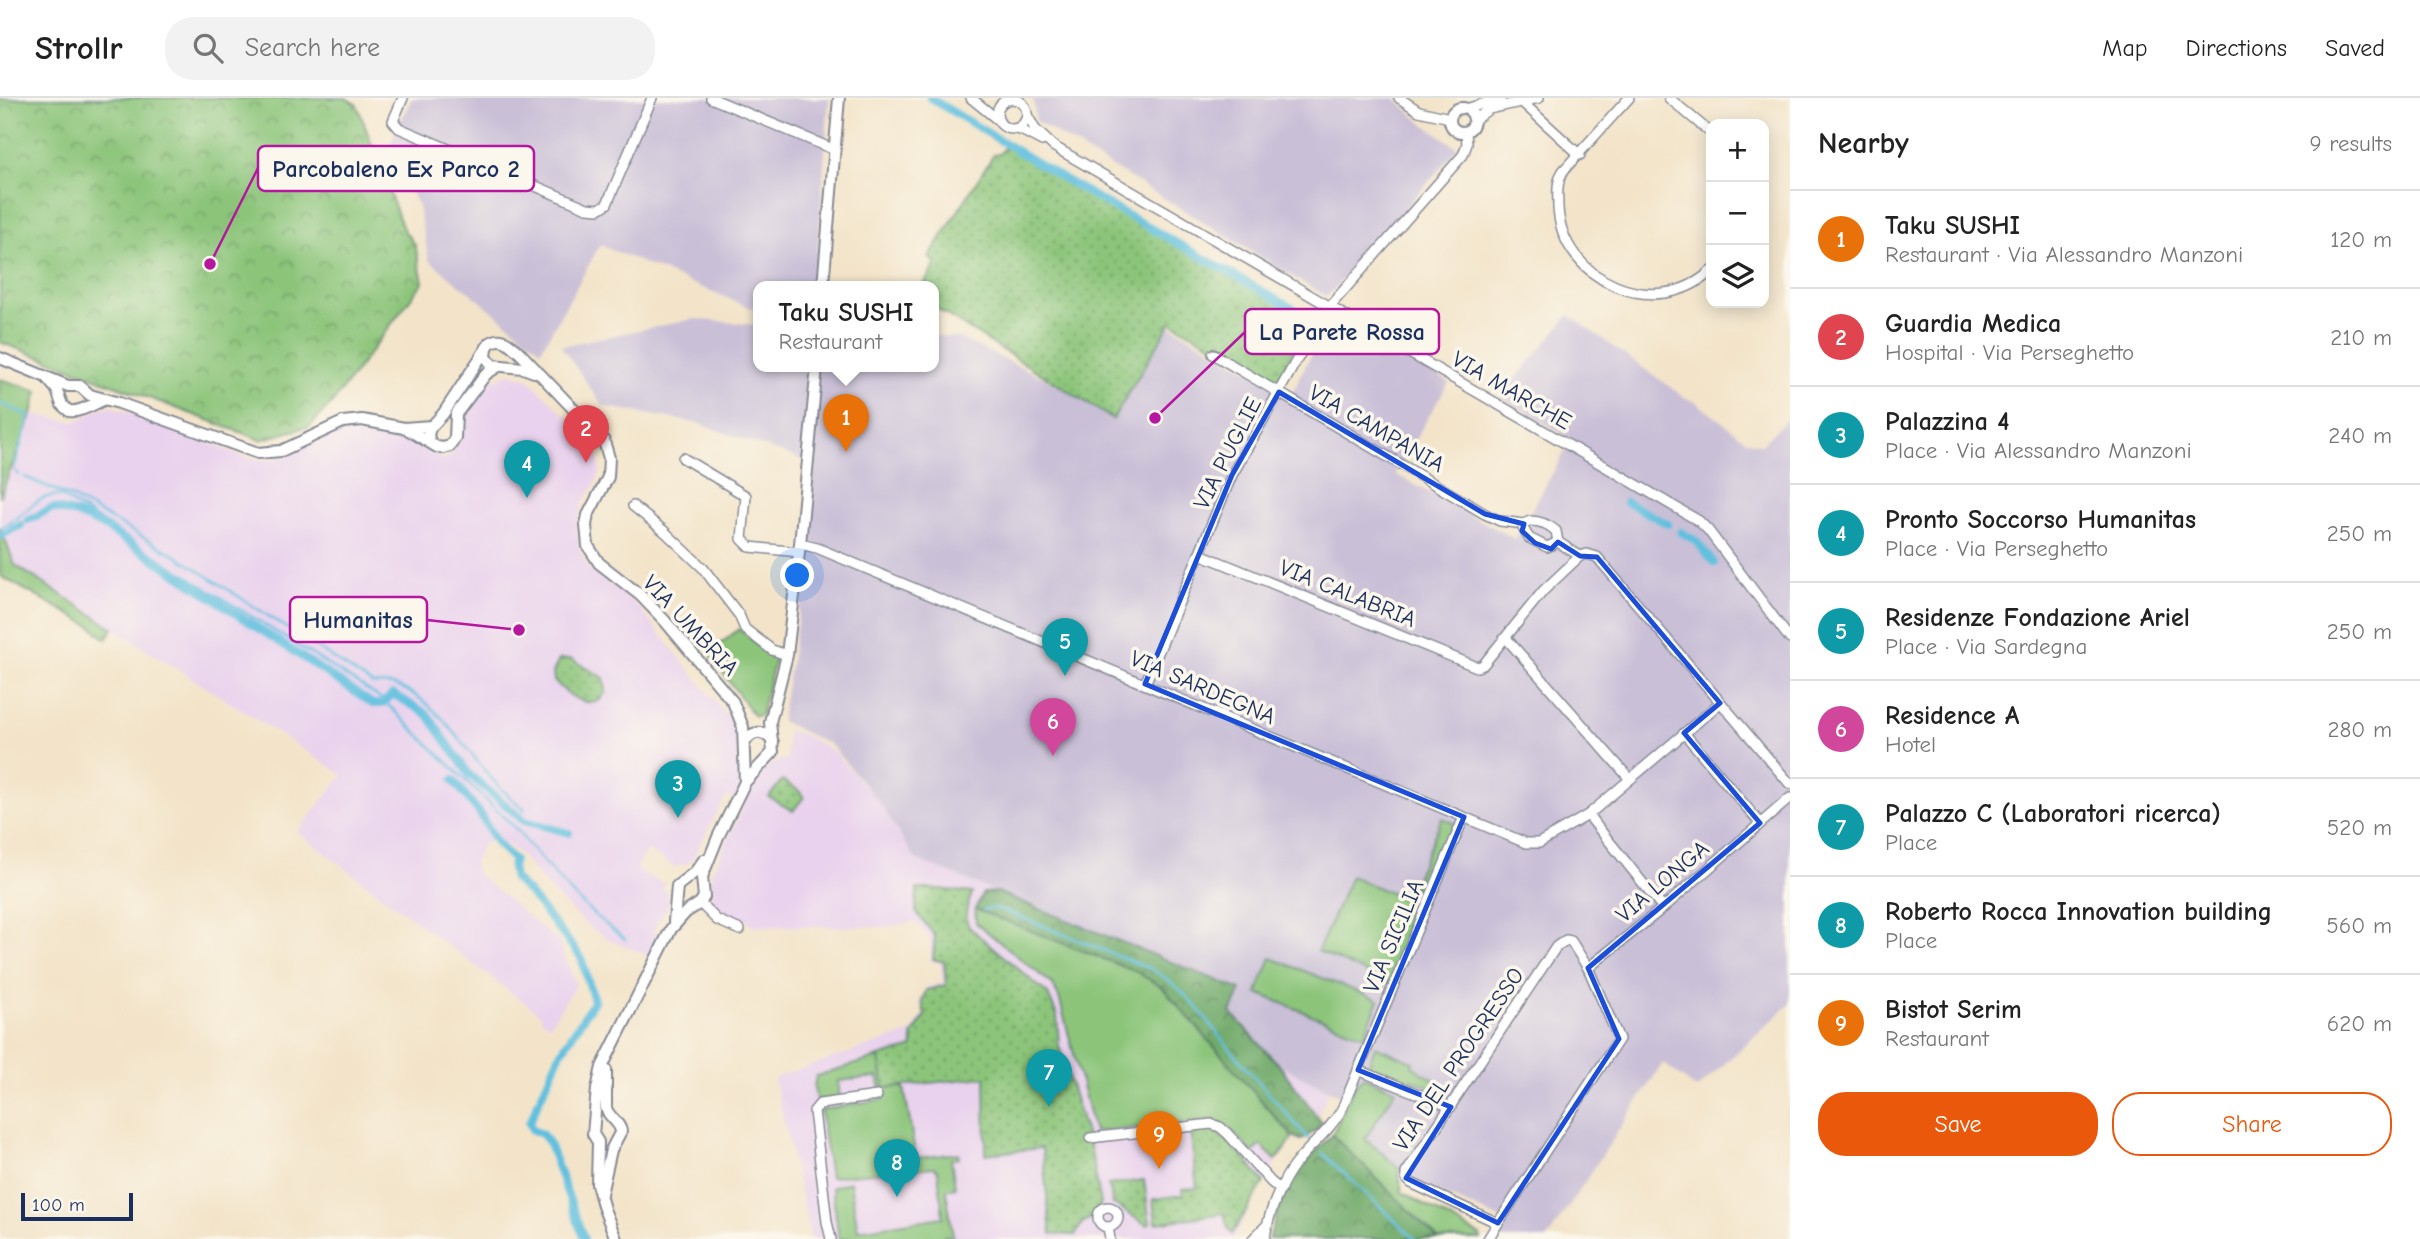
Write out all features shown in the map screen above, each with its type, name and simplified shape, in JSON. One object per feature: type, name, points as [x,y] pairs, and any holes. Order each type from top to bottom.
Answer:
[{"type":"street","points":[[403,98],[394,118],[394,124],[399,128],[587,208],[599,209],[607,204],[652,98]]},
{"type":"street","points":[[711,98],[835,149]]},
{"type":"street","points":[[823,281],[839,98]]},
{"type":"street","points":[[1399,98],[1419,111],[1450,118]]},
{"type":"street","points":[[1501,98],[1456,110],[1450,118],[1452,128],[1461,133],[1466,132],[1471,129],[1474,121],[1489,109],[1539,98]]},
{"type":"street","points":[[1629,98],[1563,171],[1557,186],[1559,217],[1564,235],[1584,267],[1599,279],[1634,292],[1672,292],[1706,274]]},
{"type":"street","points":[[1669,98],[1706,129]]},
{"type":"street","points":[[973,99],[1016,100],[1026,106],[1035,129],[1053,146]]},
{"type":"street","points":[[973,99],[1005,127],[1015,129],[1023,124],[1026,106]]},
{"type":"street","points":[[998,120],[997,111],[1006,100]]},
{"type":"street","points":[[1525,100],[1580,155]]},
{"type":"street","points":[[1466,109],[1474,121]]},
{"type":"street","name":"VIA MARCHE","points":[[1015,129],[1053,146],[1129,188],[1695,518],[1708,530],[1790,639]]},
{"type":"street","name":"VIA PUGLIE","points":[[1145,684],[1232,475],[1279,392],[1330,306],[1463,155],[1467,144],[1466,132]]},
{"type":"street","points":[[430,442],[428,435],[433,424],[493,341],[504,340],[512,345],[537,373]]},
{"type":"street","points":[[404,428],[437,447],[447,447],[454,440],[457,414],[486,374],[513,359],[512,345]]},
{"type":"street","points":[[487,347],[487,360],[502,367],[523,368],[537,373]]},
{"type":"street","name":"VIA CAMPANIA","points":[[1213,354],[1485,514],[1500,521],[1524,524],[1540,521],[1556,531],[1558,542],[1580,556],[1587,554],[1597,557],[1790,784]]},
{"type":"street","points":[[0,358],[68,386],[77,385],[106,399],[258,453],[281,451],[352,419],[404,428],[445,421],[454,429]]},
{"type":"street","points":[[671,929],[705,894],[702,877],[718,837],[745,782],[773,752],[770,722],[787,655],[816,372]]},
{"type":"street","name":"VIA UMBRIA","points":[[537,373],[597,433],[608,450],[608,477],[588,515],[588,545],[599,564],[640,595],[721,687],[741,718],[745,782]]},
{"type":"street","points":[[44,376],[67,410],[74,412],[106,399]]},
{"type":"street","points":[[60,397],[68,386]]},
{"type":"street","points":[[83,409],[88,399],[85,391]]},
{"type":"street","name":"VIA SARDEGNA","points":[[682,458],[746,496],[742,539],[750,547],[799,548],[828,552],[1526,843],[1539,843],[1588,815],[1720,703]]},
{"type":"street","points":[[633,506],[704,568],[739,615],[745,629],[772,650],[787,655]]},
{"type":"street","name":"VIA CAMPANIA","points":[[1524,524],[1524,533],[1535,542],[1547,547],[1558,542]]},
{"type":"street","name":"VIA CALABRIA","points":[[1200,554],[1481,667],[1506,638]]},
{"type":"street","points":[[1580,556],[1543,591],[1506,638],[1630,779]]},
{"type":"street","points":[[741,718],[757,733],[770,737],[773,742]]},
{"type":"street","points":[[764,762],[751,760],[745,749],[750,736],[770,722]]},
{"type":"street","points":[[1684,733],[1760,823]]},
{"type":"street","name":"VIA LONGA","points":[[1588,968],[1663,908],[1790,798]]},
{"type":"street","points":[[1588,815],[1663,908]]},
{"type":"street","name":"VIA SICILIA","points":[[1266,1226],[1295,1164],[1336,1121],[1464,817]]},
{"type":"street","points":[[614,1143],[606,1146],[598,1142],[593,1134],[597,1085],[608,1052],[671,929],[676,914],[677,886],[699,868],[718,837]]},
{"type":"street","points":[[687,878],[696,879],[702,884]]},
{"type":"street","points":[[677,898],[684,905],[696,905],[717,920],[740,930]]},
{"type":"street","name":"VIA DEL PROGRESSO","points":[[1498,1223],[1411,1184],[1406,1178],[1409,1167],[1556,947],[1566,940],[1571,941],[1588,968]]},
{"type":"street","points":[[1488,1239],[1619,1039],[1588,968]]},
{"type":"street","points":[[601,1194],[614,1143],[621,1131],[608,1113],[605,1103],[608,1052]]},
{"type":"street","points":[[1358,1070],[1451,1107]]},
{"type":"street","points":[[831,1239],[814,1111],[820,1104],[877,1096]]},
{"type":"street","points":[[594,1126],[605,1118],[614,1119]]},
{"type":"street","points":[[1090,1138],[1211,1124],[1227,1133],[1281,1190]]},
{"type":"street","points":[[598,1142],[597,1184],[616,1239]]},
{"type":"street","points":[[1253,1239],[1266,1226]]},
{"type":"street","points":[[1265,1239],[1266,1226]]},
{"type":"street","points":[[1108,1227],[1110,1239]]},
{"type":"highlighted area","points":[[1279,392],[1485,514],[1524,524],[1522,531],[1535,543],[1551,549],[1558,542],[1580,556],[1597,557],[1720,703],[1684,733],[1760,823],[1588,968],[1619,1039],[1498,1223],[1406,1178],[1451,1107],[1358,1070],[1464,817],[1145,684],[1232,475]]},
{"type":"shaded area","points":[[412,98],[829,98],[815,281],[753,281],[753,309],[600,245],[541,350],[429,260],[418,206],[388,148]]},
{"type":"shaded area","points":[[1033,98],[1394,98],[1421,122],[1458,148],[1327,297],[1036,121]]},
{"type":"shaded area","points":[[1331,315],[1449,382],[1395,474],[1515,539],[1572,439],[1500,397],[1569,315],[1746,440],[1761,445],[1790,416],[1790,1004],[1697,1089],[1663,1063],[1547,1239],[1496,1239],[1507,1222],[1413,1181],[1365,1139],[1396,1090],[1349,1100],[1279,1065],[1231,1013],[1240,990],[915,859],[879,802],[831,745],[781,721],[802,594],[814,464],[697,423],[603,406],[561,346],[694,319],[753,325],[753,372],[939,372],[939,336],[959,338],[1046,379],[1113,419],[1169,325],[1291,395]]},
{"type":"shaded area","points":[[509,373],[527,378],[562,412],[561,414],[566,415],[582,431],[580,434],[588,437],[596,449],[600,473],[583,502],[576,529],[581,553],[586,564],[596,574],[635,603],[733,723],[736,729],[738,774],[755,782],[761,771],[787,759],[787,731],[802,734],[832,750],[879,802],[915,859],[1241,990],[1279,1065],[1329,1090],[1318,1115],[1292,1141],[1269,1173],[1233,1239],[811,1239],[774,1078],[911,1032],[924,1013],[919,1002],[926,987],[943,983],[940,962],[931,962],[930,938],[915,922],[887,927],[754,926],[741,918],[734,921],[717,912],[712,901],[711,873],[745,804],[726,796],[692,860],[674,867],[647,850],[635,869],[665,884],[662,888],[668,894],[669,904],[653,931],[661,936],[649,956],[591,929],[552,892],[520,854],[508,845],[490,841],[483,845],[474,862],[476,873],[559,942],[576,985],[550,1025],[541,1019],[541,1015],[297,832],[343,775],[15,565],[0,527],[0,497],[32,414],[75,422],[101,408],[111,406],[246,457],[265,460],[275,459],[347,426],[357,425],[406,437],[444,459],[449,458],[462,436],[462,420],[486,384]]},
{"type":"green space","points":[[346,98],[357,105],[403,229],[415,245],[423,282],[332,403],[310,426],[261,440],[0,342],[0,99]]},
{"type":"green space","points":[[1005,146],[1310,319],[1277,381],[1171,322],[1113,419],[939,310],[939,281],[926,281],[936,264],[929,257],[994,154],[1000,154]]},
{"type":"green space","points":[[0,379],[38,391],[32,414],[0,497]]},
{"type":"green space","points":[[0,527],[15,565],[113,628],[106,639],[91,626],[0,576]]},
{"type":"green space","points":[[739,629],[775,660],[761,715],[754,716],[709,653]]},
{"type":"green space","points":[[571,659],[604,678],[606,692],[600,700],[581,701],[554,681],[553,672],[559,660]]},
{"type":"green space","points":[[782,780],[801,792],[804,797],[793,811],[769,797]]},
{"type":"green space","points":[[1442,818],[1455,823],[1426,893],[1412,887]]},
{"type":"green space","points":[[1351,876],[1420,906],[1390,984],[1318,951]]},
{"type":"green space","points":[[917,889],[972,893],[966,915],[970,928],[1048,994],[1057,1015],[1059,1046],[1090,1147],[1101,1203],[1095,1216],[1082,1223],[1075,1235],[1051,1234],[1042,1148],[986,1154],[985,1077],[884,1088],[879,1057],[913,1047],[912,1035],[925,1016],[922,1001],[926,990],[946,985],[944,962],[933,959],[935,936],[916,912]]},
{"type":"green space","points":[[997,892],[1241,990],[1231,1013],[1279,1065],[1322,1123],[1301,1140],[1292,1136],[1163,988],[1137,972],[975,909],[983,893]]},
{"type":"green space","points":[[975,909],[1137,972],[1163,988],[1292,1136],[1276,1160],[1260,1145],[1253,1153],[1232,1131],[1214,1120],[1094,1132],[1059,997],[1052,984],[976,923]]},
{"type":"green space","points":[[1271,958],[1379,1000],[1364,1036],[1257,993]]},
{"type":"green space","points":[[1375,1046],[1413,1062],[1412,1066],[1450,1090],[1447,1094],[1411,1079],[1409,1084],[1368,1067]]},
{"type":"green space","points":[[879,1057],[884,1088],[904,1087],[916,1158],[959,1153],[959,1158],[951,1159],[955,1187],[946,1190],[953,1236],[940,1239],[839,1239],[832,1187],[850,1182],[858,1230],[943,1217],[938,1171],[934,1167],[830,1177],[820,1110],[883,1099],[878,1077],[838,1081],[840,1098],[816,1100],[816,1076]]},
{"type":"green space","points":[[1363,1077],[1396,1090],[1365,1139],[1398,1167],[1402,1192],[1481,1239],[1438,1239],[1332,1135],[1354,1087]]},
{"type":"green space","points":[[1201,1128],[1229,1142],[1264,1182],[1232,1234],[1224,1213],[1156,1223],[1153,1199],[1183,1195],[1182,1189],[1197,1188],[1190,1129]]},
{"type":"green space","points":[[1332,1135],[1438,1239],[1269,1239],[1279,1207],[1292,1181],[1309,1158]]},
{"type":"green space","points":[[1144,1180],[1150,1223],[1147,1225],[1112,1203],[1108,1185]]},
{"type":"waterway","points":[[930,98],[1074,185],[1310,318]]},
{"type":"waterway","points":[[0,403],[29,416],[14,469],[19,475]]},
{"type":"waterway","points":[[25,477],[73,498],[177,556],[372,684],[396,686],[417,696],[449,725],[492,779],[524,808],[524,811]]},
{"type":"waterway","points":[[0,528],[43,498],[61,496],[382,699],[519,832],[578,899],[625,939]]},
{"type":"waterway","points":[[1626,502],[1668,524]]},
{"type":"waterway","points":[[28,520],[53,508],[77,514],[105,527],[373,704],[382,704],[393,694],[427,714],[469,774],[524,821],[569,833]]},
{"type":"waterway","points":[[0,536],[21,525]]},
{"type":"waterway","points":[[1681,532],[1696,541],[1714,563]]},
{"type":"waterway","points":[[453,780],[479,812],[497,844],[514,860],[514,879],[529,893],[581,957],[594,1001],[560,1054],[529,1123],[532,1130],[542,1134],[548,1141],[584,1239]]},
{"type":"waterway","points":[[984,910],[995,908],[1010,913],[1153,970],[1165,978],[1193,1004],[1309,1139]]},
{"type":"waterway","points":[[1322,1153],[1415,1239]]},
{"type":"place","name":"Parcobaleno Ex Parco 2","points":[[210,264]]},
{"type":"place","name":"La Parete Rossa","points":[[1155,418]]},
{"type":"place","name":"Taku SUSHI","points":[[846,452]]},
{"type":"place","name":"Guardia Medica","points":[[586,463]]},
{"type":"place","name":"Pronto Soccorso Humanitas","points":[[527,498]]},
{"type":"place","name":"Humanitas","points":[[519,630]]},
{"type":"place","name":"Residenze Fondazione Ariel","points":[[1065,676]]},
{"type":"place","name":"Residence A","points":[[1053,756]]},
{"type":"place","name":"Palazzina 4","points":[[678,818]]},
{"type":"place","name":"Palazzo C (Laboratori ricerca)","points":[[1049,1107]]},
{"type":"place","name":"Bistot Serim","points":[[1159,1169]]},
{"type":"place","name":"Roberto Rocca Innovation building","points":[[897,1197]]}]
